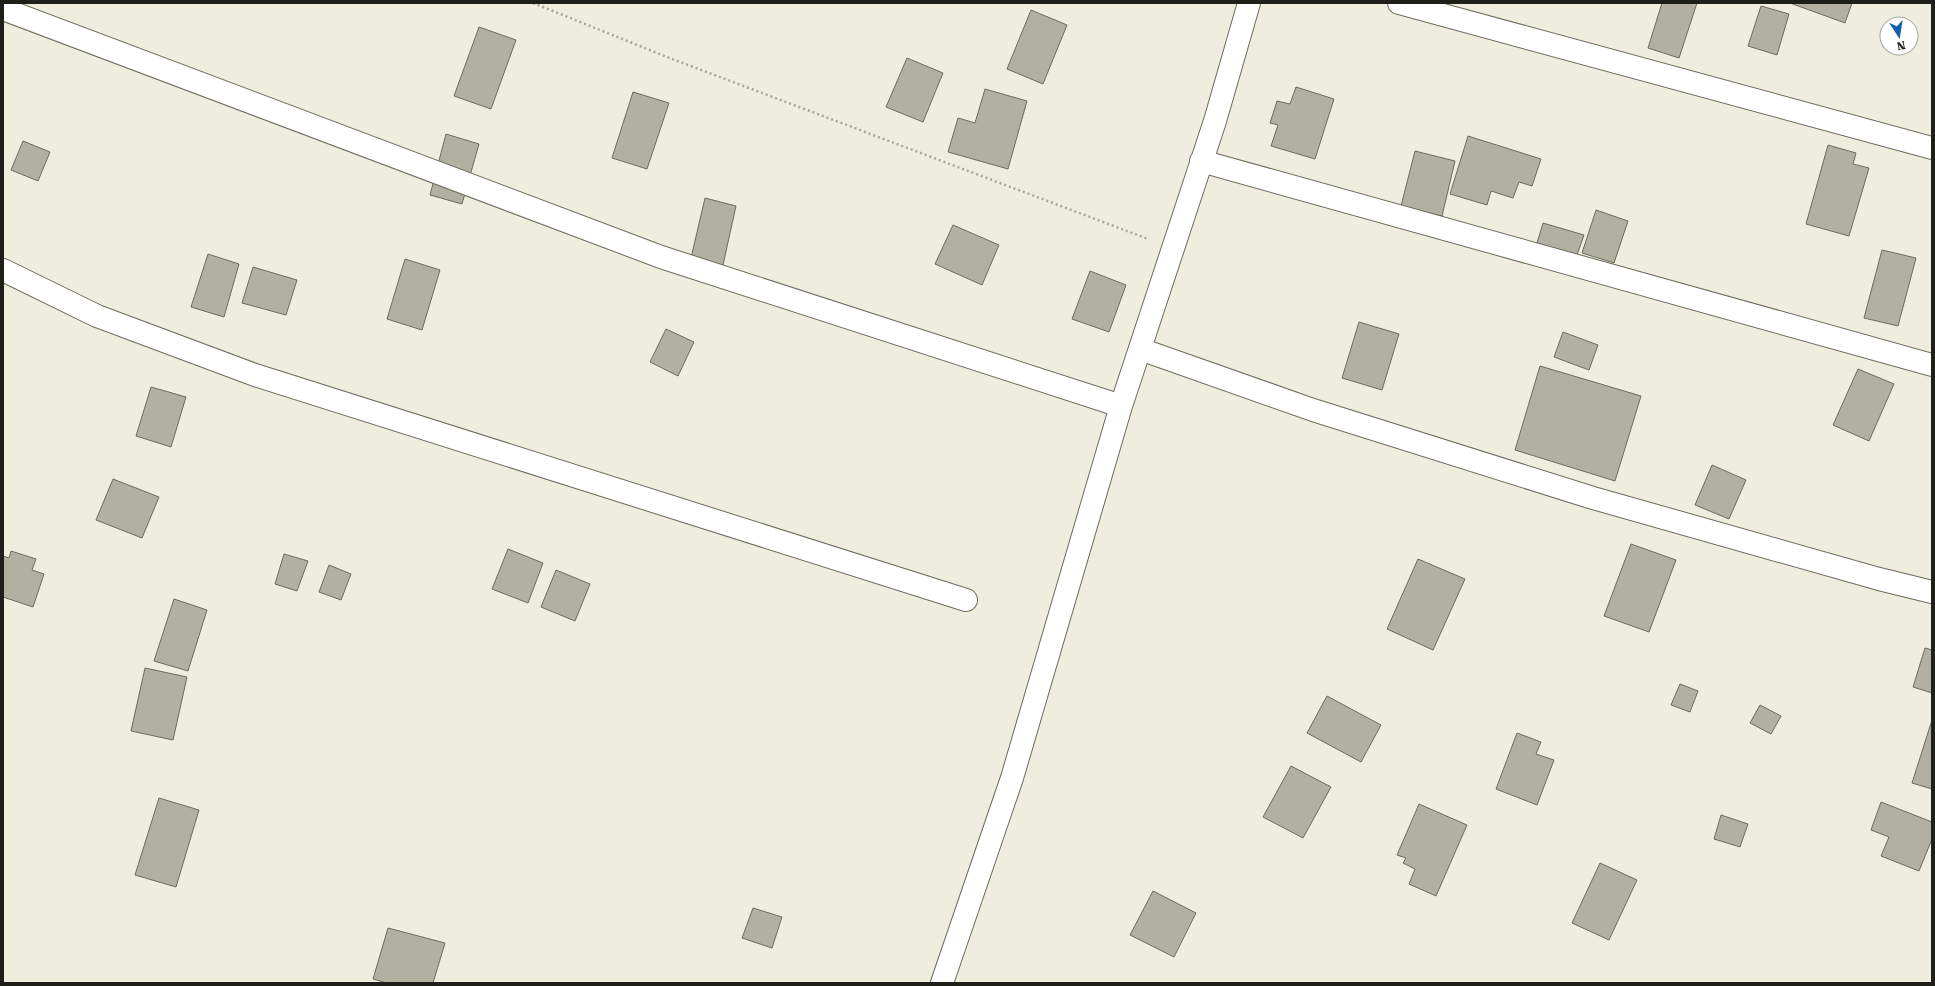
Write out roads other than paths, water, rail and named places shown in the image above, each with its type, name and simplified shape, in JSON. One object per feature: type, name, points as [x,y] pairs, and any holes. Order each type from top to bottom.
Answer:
[{"type":"street","points":[[942,983],[1012,778],[1121,406],[1201,161],[1249,3]]},
{"type":"street","points":[[1399,3],[1932,148]]},
{"type":"street","points":[[3,9],[661,257],[1121,406]]},
{"type":"street","points":[[1201,161],[1932,365]]},
{"type":"street","points":[[3,270],[97,316],[256,375],[966,600]]},
{"type":"street","points":[[1140,349],[1313,410],[1593,498],[1879,579],[1932,592]]}]
